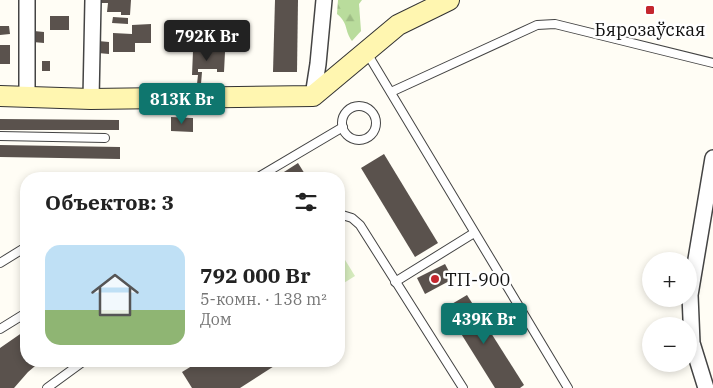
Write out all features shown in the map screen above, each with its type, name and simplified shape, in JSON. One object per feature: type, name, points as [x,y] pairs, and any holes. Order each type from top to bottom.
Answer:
[{"type":"street","points":[[27,0],[27,96]]},
{"type":"street","points":[[91,99],[93,0]]},
{"type":"street","points":[[313,96],[324,0]]},
{"type":"street","points":[[0,96],[91,99],[313,96],[398,25],[449,0]]},
{"type":"street","points":[[706,388],[692,343],[690,294],[713,158]]},
{"type":"lane","points":[[391,92],[537,25],[555,24],[713,63]]},
{"type":"lane","points":[[365,51],[568,388]]},
{"type":"lane","points":[[356,106],[367,107],[376,120],[374,131],[360,140],[349,136],[343,127],[344,116],[351,108],[356,106]]},
{"type":"lane","points":[[267,172],[343,127]]},
{"type":"lane","points":[[0,136],[105,138]]},
{"type":"lane","points":[[345,216],[352,218],[360,225],[463,388]]},
{"type":"lane","points":[[395,282],[474,233]]},
{"type":"lane","points":[[0,262],[20,250]]},
{"type":"lane","points":[[0,329],[20,317]]},
{"type":"lane","points":[[47,388],[76,367]]},
{"type":"green space","points":[[338,0],[362,0],[359,4],[361,31],[352,41],[345,24],[337,14]]},
{"type":"green space","points":[[345,260],[355,276],[345,282]]},
{"type":"building","points":[[101,0],[131,0],[130,15],[121,15],[121,12],[107,12],[108,3],[101,3]]},
{"type":"building","points":[[275,0],[298,0],[297,72],[273,72]]},
{"type":"building","points":[[50,16],[69,16],[69,30],[50,30]]},
{"type":"building","points":[[113,17],[128,18],[128,24],[112,23]]},
{"type":"building","points":[[151,24],[151,43],[135,43],[135,52],[113,52],[113,33],[132,34],[132,25]]},
{"type":"building","points":[[0,26],[9,26],[10,34],[0,35]]},
{"type":"building","points":[[34,31],[44,32],[44,43],[33,42]]},
{"type":"building","points":[[98,41],[109,42],[109,54],[98,53]]},
{"type":"building","points":[[0,45],[10,45],[10,64],[0,64]]},
{"type":"building","points":[[193,51],[225,52],[224,72],[217,72],[217,69],[198,69],[198,72],[202,72],[201,84],[197,84],[198,75],[192,75]]},
{"type":"building","points":[[42,61],[50,61],[50,71],[42,71]]},
{"type":"building","points":[[171,117],[193,118],[193,132],[171,131]]},
{"type":"building","points":[[0,119],[119,120],[119,130],[0,130]]},
{"type":"building","points":[[0,145],[120,147],[120,159],[0,157]]},
{"type":"building","points":[[384,154],[438,243],[415,257],[361,168]]},
{"type":"building","points":[[298,163],[304,172],[284,172]]},
{"type":"building","name":"ТП-900","points":[[445,264],[453,279],[425,294],[417,278]]},
{"type":"building","points":[[467,295],[524,385],[520,388],[495,388],[445,308]]},
{"type":"building","points":[[20,334],[20,367],[34,367],[14,388],[0,388],[0,348]]},
{"type":"building","points":[[190,367],[273,367],[240,388],[192,388],[182,372]]},
{"type":"place","name":"Бярозаўская","points":[[650,10]]},
{"type":"place","name":"ТП-900","points":[[435,279]]}]
